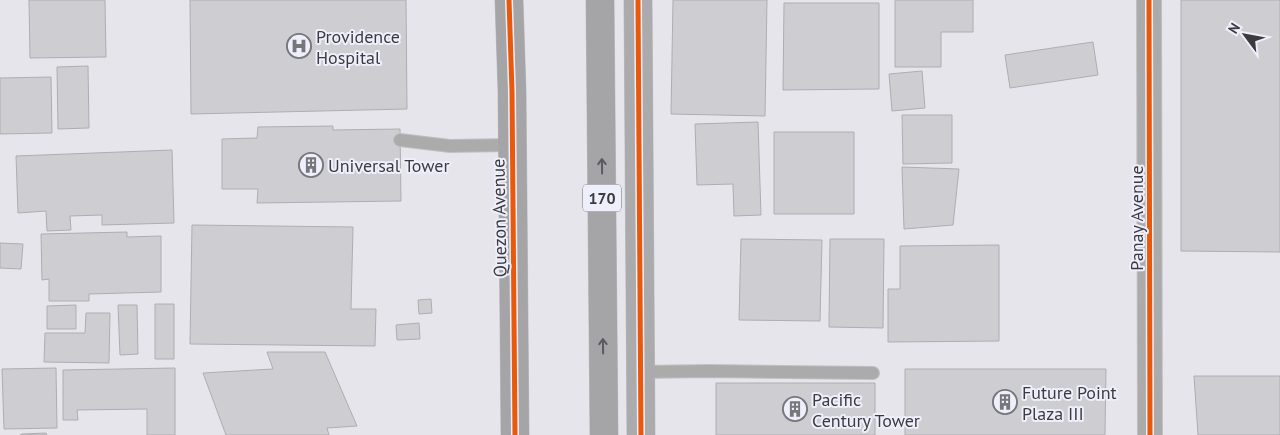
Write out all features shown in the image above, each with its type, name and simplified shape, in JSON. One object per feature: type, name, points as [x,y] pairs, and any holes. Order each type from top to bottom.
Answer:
[{"type":"main road","name":"Quezon Avenue","points":[[509,0],[514,435]]},
{"type":"main road","name":"170","points":[[600,0],[604,435]]},
{"type":"street","name":"170","points":[[638,0],[641,435]]},
{"type":"street","name":"Panay Avenue","points":[[1148,0],[1150,435]]},
{"type":"lane","points":[[400,140],[450,146],[512,145]]},
{"type":"lane","points":[[641,372],[873,373]]},
{"type":"building","points":[[29,0],[105,0],[106,57],[30,58]]},
{"type":"building","name":"Providence Hospital","points":[[190,0],[406,0],[407,109],[191,114]]},
{"type":"building","points":[[673,0],[767,0],[765,116],[671,114]]},
{"type":"building","points":[[895,0],[973,0],[973,32],[941,32],[941,67],[895,67]]},
{"type":"building","points":[[1181,0],[1280,0],[1280,252],[1181,251]]},
{"type":"building","points":[[784,3],[879,3],[879,89],[783,90]]},
{"type":"building","points":[[1093,42],[1098,75],[1010,88],[1005,55]]},
{"type":"building","points":[[88,66],[89,128],[58,129],[57,67]]},
{"type":"building","points":[[922,71],[925,108],[892,111],[889,74]]},
{"type":"building","points":[[51,77],[52,133],[0,134],[0,78]]},
{"type":"building","points":[[902,115],[952,115],[952,163],[903,164]]},
{"type":"building","points":[[758,122],[761,215],[734,216],[733,184],[697,185],[695,124]]},
{"type":"building","name":"Universal Tower","points":[[333,126],[333,130],[400,129],[401,201],[257,203],[258,189],[222,189],[222,139],[257,138],[258,127]]},
{"type":"building","points":[[774,132],[854,132],[854,214],[774,214]]},
{"type":"building","points":[[172,150],[174,223],[102,225],[102,215],[70,216],[71,230],[47,231],[46,211],[18,213],[16,156]]},
{"type":"building","points":[[902,167],[959,169],[953,225],[904,229]]},
{"type":"building","points":[[192,225],[353,227],[351,309],[376,309],[375,346],[190,344]]},
{"type":"building","points":[[127,232],[127,237],[161,236],[161,292],[89,294],[89,301],[49,301],[49,279],[42,280],[41,234]]},
{"type":"building","points":[[741,239],[822,240],[820,321],[739,320]]},
{"type":"building","points":[[830,239],[884,239],[883,328],[829,327]]},
{"type":"building","points":[[0,243],[23,244],[21,269],[0,268]]},
{"type":"building","points":[[999,245],[999,341],[888,342],[888,289],[900,289],[900,246]]},
{"type":"building","points":[[431,299],[432,313],[419,314],[418,300]]},
{"type":"building","points":[[155,304],[174,304],[174,359],[155,359]]},
{"type":"building","points":[[76,305],[76,329],[47,329],[47,306]]},
{"type":"building","points":[[118,305],[137,305],[138,354],[120,355]]},
{"type":"building","points":[[86,313],[110,313],[109,363],[44,362],[45,333],[85,333]]},
{"type":"building","points":[[419,323],[420,339],[397,340],[396,325]]},
{"type":"building","points":[[267,352],[325,352],[357,426],[327,428],[329,435],[226,435],[203,373],[273,369]]},
{"type":"building","points":[[56,368],[57,428],[4,429],[2,369]]},
{"type":"building","points":[[175,368],[175,435],[147,435],[147,409],[77,410],[78,420],[63,420],[63,370]]},
{"type":"building","name":"Future Point Plaza III","points":[[905,369],[1106,369],[1105,435],[905,435]]},
{"type":"building","points":[[1194,376],[1280,376],[1280,435],[1198,435]]},
{"type":"building","name":"Pacific Century Tower","points":[[716,383],[875,383],[875,435],[716,435]]},
{"type":"building","points":[[46,433],[47,435],[20,435],[22,434]]},
{"type":"cycle path","points":[[509,0],[512,91],[515,435]]},
{"type":"cycle path","points":[[638,0],[641,435]]},
{"type":"cycle path","points":[[1149,0],[1150,435]]},
{"type":"place","name":"Providence Hospital","points":[[299,46]]},
{"type":"place","name":"Universal Tower","points":[[311,165]]},
{"type":"place","name":"Future Point Plaza III","points":[[1005,402]]},
{"type":"place","name":"Pacific Century Tower","points":[[795,409]]}]
